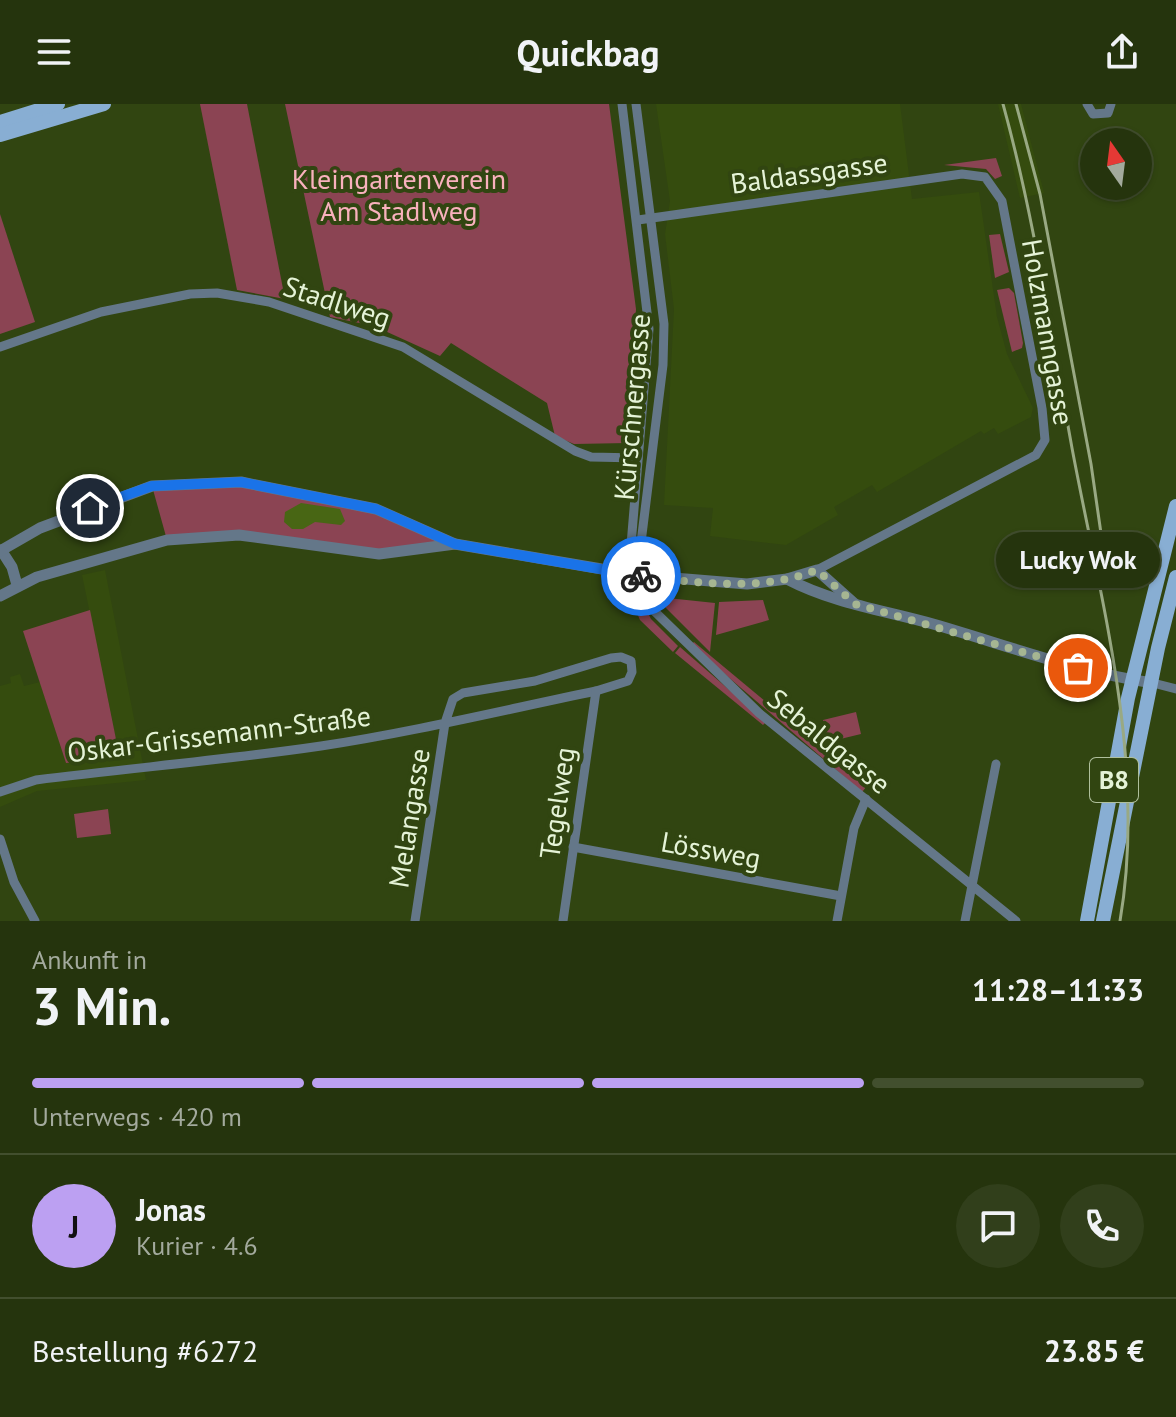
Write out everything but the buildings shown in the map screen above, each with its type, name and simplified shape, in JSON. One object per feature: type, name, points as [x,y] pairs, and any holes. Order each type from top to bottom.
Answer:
[{"type":"main road","points":[[0,122],[58,104]]},
{"type":"main road","points":[[0,135],[104,104]]},
{"type":"main road","name":"B8","points":[[1086,918],[1134,681],[1176,506]]},
{"type":"main road","name":"B8","points":[[1103,921],[1176,577]]},
{"type":"street","name":"Kürschnergasse","points":[[622,104],[649,329],[630,557],[637,575]]},
{"type":"street","name":"Kürschnergasse","points":[[636,104],[661,284],[663,365],[637,575]]},
{"type":"street","points":[[1087,104],[1093,114],[1102,116],[1108,113],[1111,104]]},
{"type":"street","name":"Baldassgasse","points":[[638,220],[962,174],[985,177]]},
{"type":"street","name":"Holzmanngasse","points":[[815,571],[1036,455],[1045,440],[1002,201],[985,177]]},
{"type":"street","name":"Stadlweg","points":[[0,347],[101,312],[190,294],[217,293],[269,302],[403,347],[556,443],[591,457],[638,458]]},
{"type":"street","points":[[17,585],[12,567],[0,550],[40,528],[152,486],[241,482],[376,509],[455,544],[637,575],[722,584],[787,579],[815,571]]},
{"type":"street","points":[[0,596],[17,585],[167,540],[239,535],[311,542],[379,554],[455,544]]},
{"type":"street","points":[[815,571],[822,596]]},
{"type":"street","points":[[815,571],[855,604]]},
{"type":"street","name":"Sebaldgasse","points":[[637,575],[651,610],[759,713],[1016,921]]},
{"type":"street","points":[[787,579],[822,596],[935,625],[1028,656],[1176,689]]},
{"type":"street","name":"Oskar-Grissemann-Straße","points":[[0,792],[36,780],[321,746],[445,723],[596,691],[628,681],[632,672],[631,661],[621,657],[611,658],[535,681],[463,693],[453,699],[445,723]]},
{"type":"street","name":"Tegelweg","points":[[563,921],[596,691]]},
{"type":"street","name":"Melangasse","points":[[415,921],[445,723]]},
{"type":"street","points":[[965,921],[996,764]]},
{"type":"street","points":[[837,921],[854,828],[866,799]]},
{"type":"street","points":[[0,839],[14,882],[35,921]]},
{"type":"street","name":"Lössweg","points":[[573,847],[841,896]]},
{"type":"shaded area","points":[[656,104],[900,104],[912,199],[979,192],[997,317],[1007,354],[1033,408],[1031,417],[998,434],[994,428],[984,434],[981,431],[877,492],[872,485],[834,507],[838,515],[786,545],[710,536],[713,508],[664,505],[674,309],[665,234],[670,201]]},
{"type":"shaded area","points":[[998,104],[1021,104],[1044,193],[1020,198]]},
{"type":"shaded area","points":[[301,503],[340,509],[345,521],[341,525],[315,522],[303,529],[292,529],[284,522],[285,512]]},
{"type":"shaded area","points":[[105,570],[146,780],[37,791],[0,807],[0,686],[11,683],[10,677],[20,674],[24,686],[40,682],[66,763],[120,758],[82,575]]},
{"type":"green space","points":[[200,104],[247,104],[285,299],[237,290]]},
{"type":"green space","name":"Kleingartenverein Am Stadlweg","points":[[285,104],[609,104],[636,309],[628,443],[574,444],[555,436],[547,403],[451,343],[440,356],[374,326],[330,317]]},
{"type":"green space","points":[[996,158],[1002,176],[995,179],[986,169],[944,165]]},
{"type":"green space","points":[[0,214],[35,322],[0,334]]},
{"type":"green space","points":[[1000,234],[1009,272],[995,278],[989,235]]},
{"type":"green space","points":[[1009,288],[1014,293],[1023,343],[1022,348],[1012,352],[997,290]]},
{"type":"green space","points":[[241,482],[376,509],[455,544],[379,554],[239,535],[167,540],[152,486]]},
{"type":"green space","points":[[627,590],[637,591],[651,619],[678,646],[673,652],[640,620]]},
{"type":"green space","points":[[658,597],[715,603],[710,652],[662,604]]},
{"type":"green space","points":[[763,600],[769,620],[716,635],[719,602]]},
{"type":"green space","points":[[90,610],[120,759],[66,763],[23,631]]},
{"type":"green space","points":[[694,642],[867,786],[862,792],[691,645]]},
{"type":"green space","points":[[680,647],[766,722],[763,725],[675,653]]},
{"type":"green space","points":[[856,712],[861,734],[828,742],[823,720]]},
{"type":"green space","points":[[108,809],[111,834],[77,838],[74,814]]},
{"type":"railway","points":[[1003,104],[1033,232],[1117,683],[1128,802],[1127,862],[1120,921]]},
{"type":"railway","points":[[1016,104],[1040,194],[1091,464],[1107,575]]},
{"type":"way so far","points":[[641,576],[747,584],[787,579],[817,570],[834,589],[855,604],[1078,668]]},
{"type":"place","name":"Lucky Wok","points":[[1078,668]]},
{"type":"route","points":[[90,508],[152,486],[241,482],[300,491],[376,509],[455,544],[641,576]]}]
